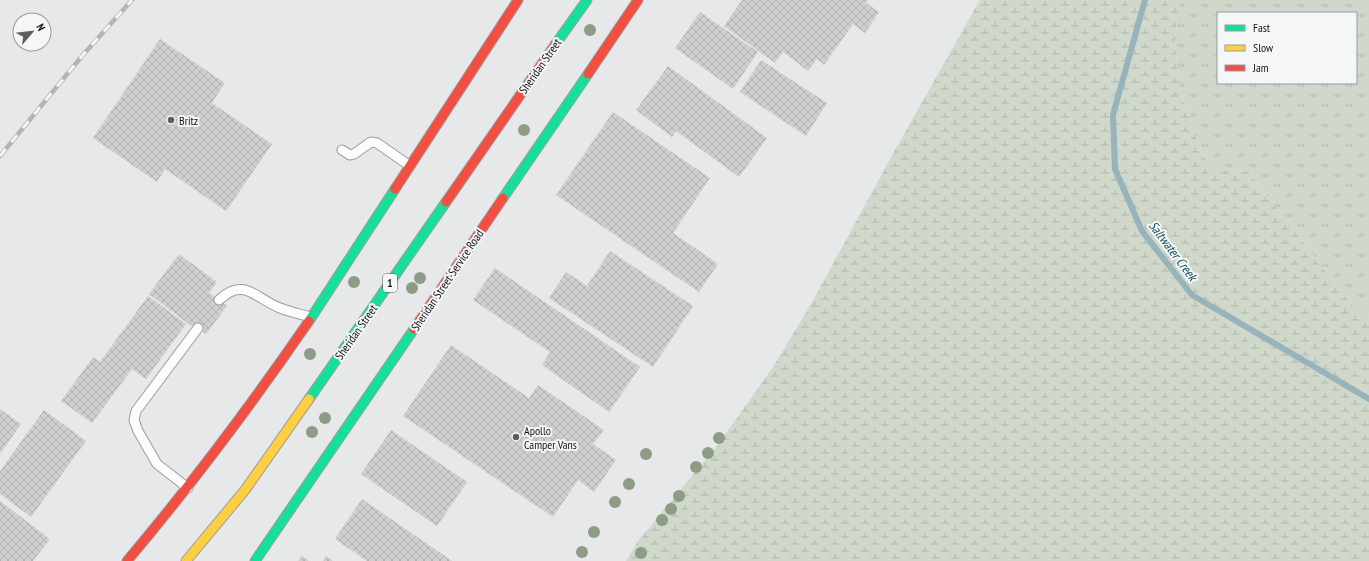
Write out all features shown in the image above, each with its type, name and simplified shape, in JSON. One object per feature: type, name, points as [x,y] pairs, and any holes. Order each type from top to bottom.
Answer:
[{"type":"main road","points":[[127,561],[188,488],[253,401],[311,318],[518,0]]},
{"type":"main road","name":"Sheridan Street","points":[[186,561],[245,490],[587,0]]},
{"type":"main road","name":"Sheridan Street Service Road","points":[[255,561],[638,0]]},
{"type":"lane","points":[[342,150],[350,155],[354,154],[366,145],[373,142],[377,143],[410,166]]},
{"type":"lane","points":[[220,300],[230,292],[242,289],[252,292],[279,308],[311,318]]},
{"type":"lane","points":[[188,488],[157,464],[138,431],[134,420],[136,411],[198,328]]},
{"type":"green space","points":[[980,0],[1179,0],[1175,43],[1180,92],[1201,151],[1211,170],[1249,172],[1356,311],[1369,317],[1369,561],[626,561],[638,541],[717,446],[773,367],[810,306],[895,150]]},
{"type":"green space","points":[[1179,0],[1369,0],[1369,317],[1356,311],[1249,172],[1211,171],[1201,151],[1180,92],[1175,43]]},
{"type":"building","points":[[742,0],[868,0],[866,3],[879,12],[865,33],[853,24],[824,65],[817,59],[808,71],[783,52],[775,63],[724,26]]},
{"type":"building","points":[[700,12],[758,52],[733,89],[675,48]]},
{"type":"building","name":"Britz","points":[[160,39],[225,83],[212,103],[272,144],[226,211],[165,169],[157,182],[93,138]]},
{"type":"building","points":[[761,60],[827,103],[806,136],[740,92]]},
{"type":"building","points":[[668,66],[767,138],[739,177],[676,131],[672,137],[636,110]]},
{"type":"building","points":[[613,112],[710,178],[673,233],[718,264],[699,292],[556,195]]},
{"type":"building","points":[[610,251],[693,306],[653,367],[549,298],[566,272],[587,286]]},
{"type":"building","points":[[179,254],[217,282],[209,293],[227,306],[206,334],[196,326],[194,328],[149,294]]},
{"type":"building","points":[[495,268],[640,367],[609,412],[542,365],[550,352],[473,300]]},
{"type":"building","points":[[148,296],[186,324],[146,379],[132,369],[92,423],[61,401],[93,357],[100,362]]},
{"type":"building","name":"Apollo Camper Vans","points":[[451,345],[529,398],[538,385],[604,430],[593,444],[616,460],[594,492],[578,480],[553,517],[403,416]]},
{"type":"building","points":[[0,409],[21,424],[0,454]]},
{"type":"building","points":[[44,410],[86,441],[31,517],[0,494],[0,471]]},
{"type":"building","points":[[391,430],[467,482],[437,526],[361,474]]},
{"type":"building","points":[[362,499],[452,561],[367,561],[335,539]]},
{"type":"building","points":[[0,501],[50,539],[33,561],[0,561]]},
{"type":"building","points":[[302,556],[309,561],[298,561]]},
{"type":"building","points":[[326,556],[333,561],[323,561]]},
{"type":"waterway","name":"Saltwater Creek","points":[[1145,0],[1113,115],[1115,169],[1142,231],[1192,295],[1369,399]]},
{"type":"railway","points":[[0,156],[82,56],[132,0]]},
{"type":"traffic: fast","points":[[555,45],[587,0]]},
{"type":"traffic: fast","points":[[503,198],[588,74]]},
{"type":"traffic: fast","points":[[309,321],[395,189]]},
{"type":"traffic: fast","points":[[309,399],[446,202]]},
{"type":"traffic: fast","points":[[255,561],[414,329]]},
{"type":"traffic: slow","points":[[186,561],[245,490],[309,399]]},
{"type":"traffic: jam","points":[[395,189],[518,0]]},
{"type":"traffic: jam","points":[[588,74],[638,0]]},
{"type":"traffic: jam","points":[[446,202],[555,45]]},
{"type":"traffic: jam","points":[[414,329],[503,198]]},
{"type":"traffic: jam","points":[[127,561],[175,503],[221,443],[266,383],[309,321]]},
{"type":"place","name":"Britz","points":[[171,120]]},
{"type":"place","name":"Apollo Camper Vans","points":[[516,437]]}]
